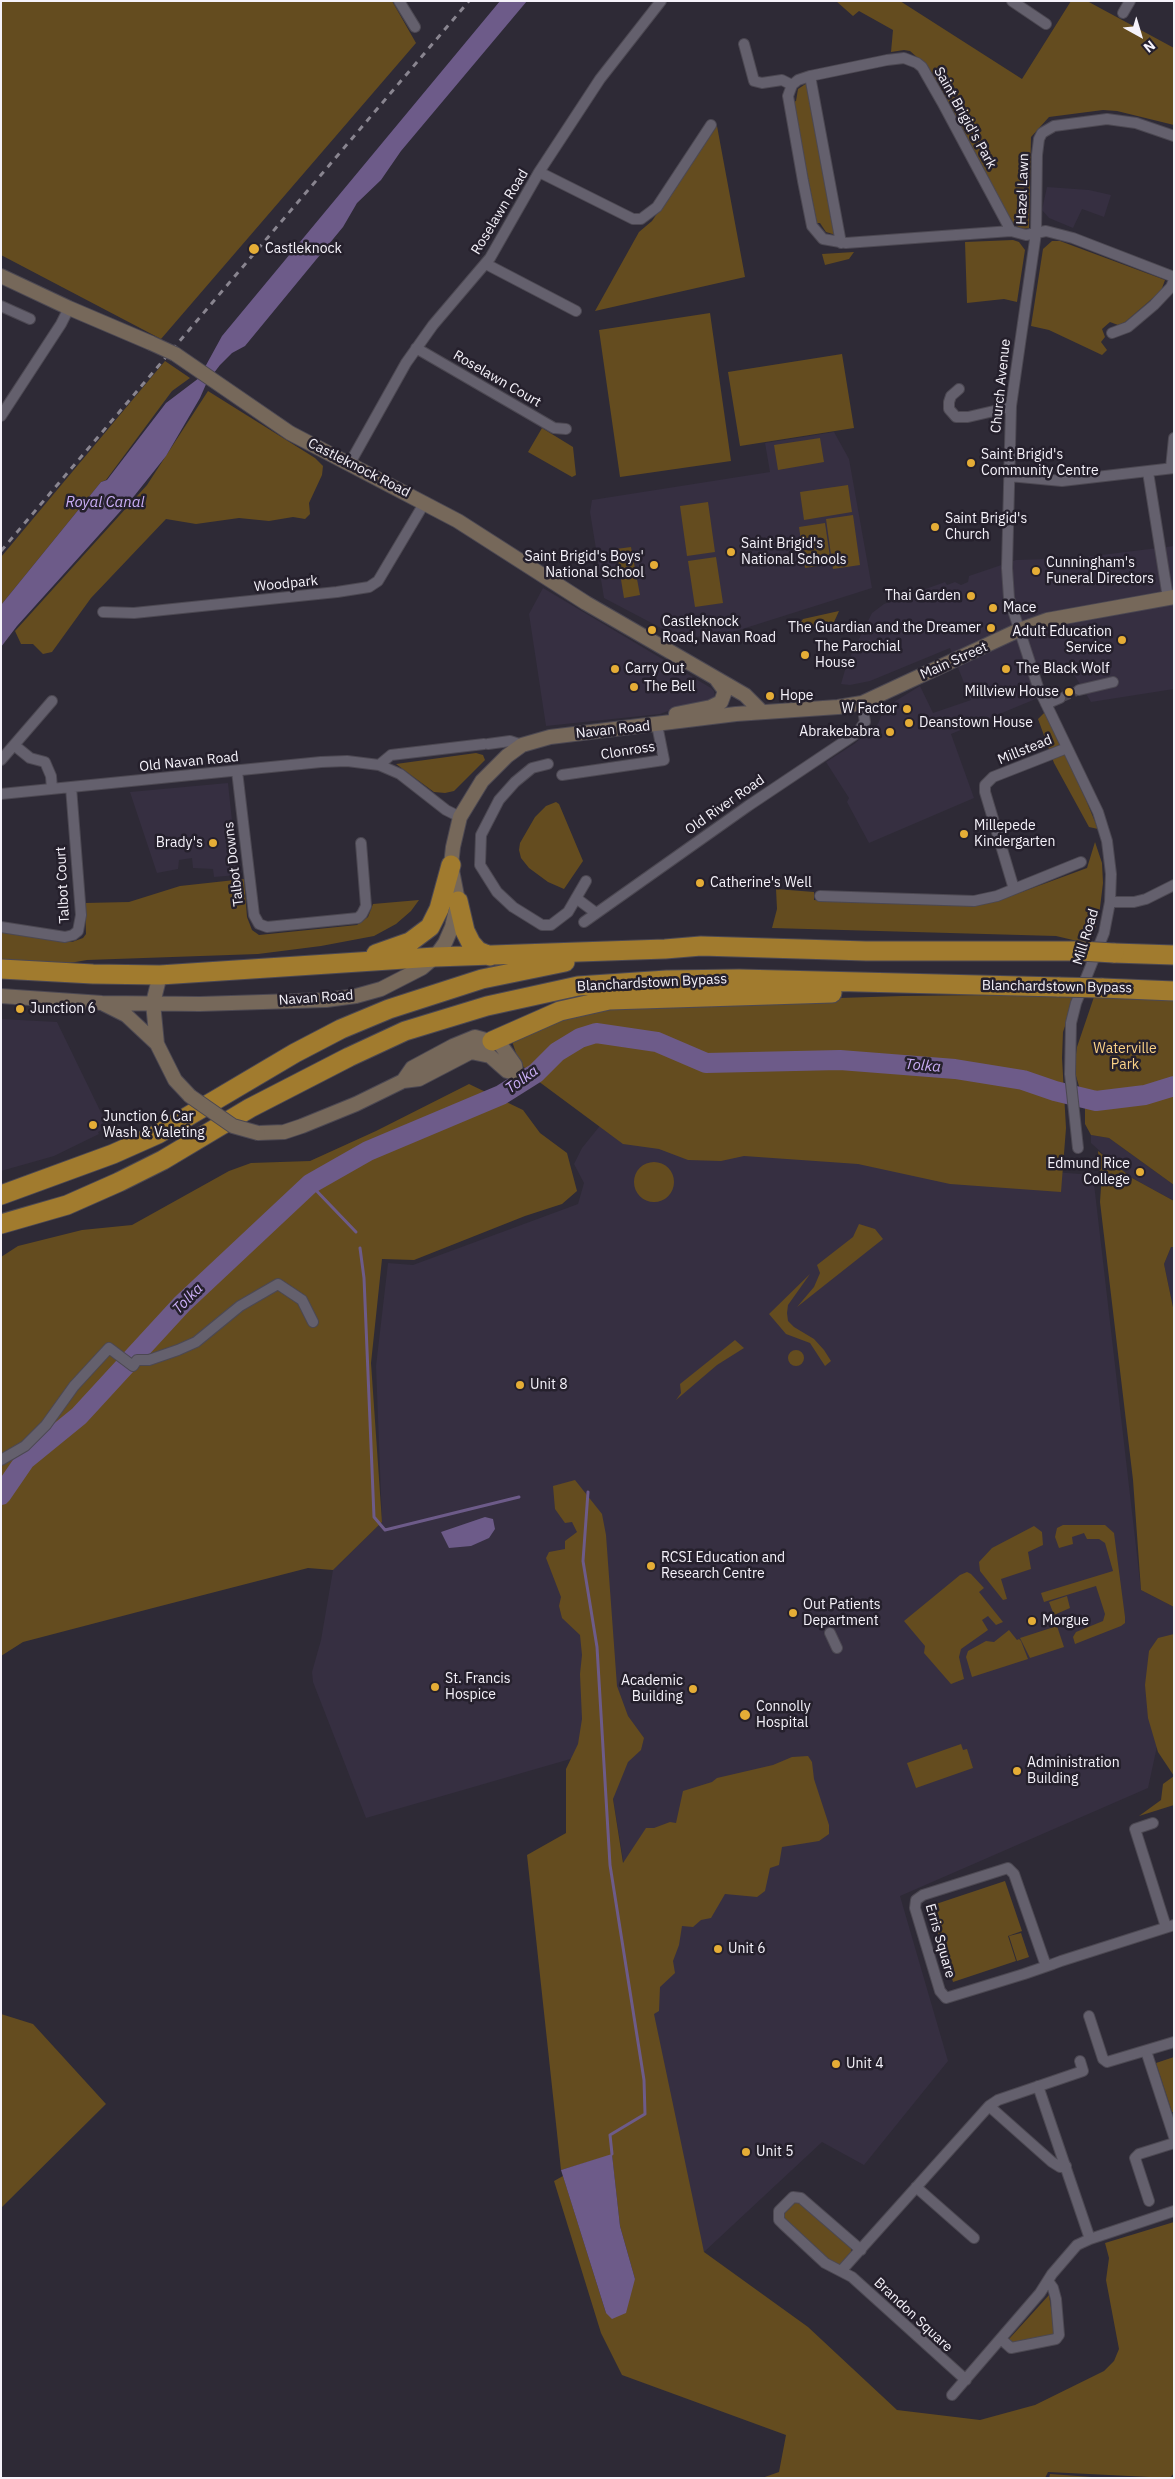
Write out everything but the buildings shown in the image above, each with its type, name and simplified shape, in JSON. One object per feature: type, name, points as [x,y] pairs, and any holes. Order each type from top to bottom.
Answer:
[{"type":"highway","points":[[299,966],[379,954],[417,938],[430,926],[440,909],[452,865]]},
{"type":"highway","points":[[458,901],[465,931],[471,943],[478,950],[490,956]]},
{"type":"highway","points":[[1,969],[93,974],[160,975],[435,957],[665,949],[700,946],[866,951],[1080,951],[1174,955]]},
{"type":"highway","points":[[1,1195],[113,1154],[158,1134],[295,1053],[341,1029],[389,1009],[444,990],[533,967],[665,949]]},
{"type":"highway","name":"Blanchardstown Bypass","points":[[1,1224],[67,1205],[119,1182],[163,1160],[250,1108],[349,1056],[405,1031],[486,1006],[578,986],[667,980],[739,979],[1174,991]]},
{"type":"highway","points":[[492,1040],[560,1011],[608,1000],[955,991],[1018,986]]},
{"type":"main road","name":"Castleknock Road","points":[[1,276],[182,357],[290,433],[425,502],[458,521],[586,603],[745,695],[762,712]]},
{"type":"main road","name":"Main Street","points":[[762,712],[838,707],[862,703],[1019,630],[1047,620],[1171,598]]},
{"type":"main road","name":"Castleknock Road","points":[[657,725],[672,715],[711,707],[722,702],[725,691],[710,674]]},
{"type":"main road","name":"Navan Road","points":[[1,996],[102,1003],[306,1000],[356,996],[403,979],[435,957],[452,926],[458,901],[452,865],[456,829],[460,817],[482,781],[507,756],[522,745],[550,737],[762,712]]},
{"type":"main road","points":[[157,1044],[153,1003],[160,975]]},
{"type":"main road","points":[[102,1003],[126,1015],[157,1044],[175,1080],[190,1096],[233,1126],[258,1133],[284,1132],[302,1126],[356,1104],[403,1081],[419,1079],[492,1040]]},
{"type":"main road","points":[[403,1081],[412,1068],[468,1038],[481,1037],[500,1044],[515,1065],[516,1072],[507,1071],[490,1056],[471,1052]]},
{"type":"street","points":[[399,1],[415,28]]},
{"type":"street","name":"Roselawn Road","points":[[350,463],[389,390],[416,348],[486,264],[539,172],[602,76],[661,1]]},
{"type":"street","points":[[1012,1],[1046,24]]},
{"type":"street","points":[[1123,13],[1130,1]]},
{"type":"street","points":[[744,44],[754,81],[762,83],[782,80],[792,85],[788,96],[812,226],[823,239],[841,242],[1011,231],[1026,235],[1052,232],[1174,278],[1171,287],[1154,305],[1128,327],[1112,333]]},
{"type":"street","name":"Saint Brigid's Park","points":[[792,85],[798,80],[810,76],[893,59],[906,58],[922,66],[1011,231]]},
{"type":"street","points":[[810,76],[841,242]]},
{"type":"street","name":"Hazel Lawn","points":[[1036,233],[1039,139],[1046,129],[1083,121],[1117,119],[1174,136]]},
{"type":"street","points":[[539,172],[632,219],[641,219],[656,207],[711,125]]},
{"type":"street","name":"Church Avenue","points":[[1019,630],[1007,588],[1011,407],[1036,233]]},
{"type":"street","points":[[486,264],[576,311]]},
{"type":"street","points":[[1,306],[30,319]]},
{"type":"street","points":[[1,416],[61,324],[69,308]]},
{"type":"street","name":"Roselawn Court","points":[[416,348],[554,428],[566,429]]},
{"type":"street","points":[[959,389],[951,396],[949,402],[949,408],[956,417],[968,417],[1011,407]]},
{"type":"street","points":[[1009,476],[1062,481],[1172,468],[1174,438]]},
{"type":"street","points":[[1148,472],[1171,598]]},
{"type":"street","name":"Woodpark","points":[[103,612],[134,613],[369,587],[378,580],[425,502]]},
{"type":"street","name":"Mill Road","points":[[1019,630],[1026,654],[1046,704],[1098,812],[1105,832],[1111,874],[1110,902],[1104,933],[1072,1016],[1070,1074],[1078,1148]]},
{"type":"street","points":[[1079,690],[1113,682]]},
{"type":"street","points":[[1046,704],[1060,698]]},
{"type":"street","points":[[1,760],[52,701]]},
{"type":"street","name":"Old River Road","points":[[584,922],[748,806],[857,733],[865,722],[862,703]]},
{"type":"street","name":"Clonross","points":[[562,775],[664,760],[657,725]]},
{"type":"street","points":[[379,765],[391,756],[510,741],[522,745]]},
{"type":"street","points":[[14,745],[30,758],[45,762],[52,776],[52,789]]},
{"type":"street","name":"Millstead","points":[[1014,889],[985,792],[985,785],[993,778],[1067,748]]},
{"type":"street","name":"Old Navan Road","points":[[1,794],[347,761],[379,765],[412,781],[446,810],[460,817]]},
{"type":"street","points":[[548,764],[532,768],[515,782],[499,800],[481,836],[480,865],[497,892],[514,907],[542,925],[558,921],[568,912],[586,881]]},
{"type":"street","name":"Talbot Downs","points":[[237,771],[254,914],[259,924],[268,928],[358,918],[366,906],[361,843]]},
{"type":"street","name":"Talbot Court","points":[[1,927],[65,937],[73,935],[78,931],[80,915],[71,787]]},
{"type":"street","points":[[820,896],[965,902],[997,896],[1080,862]]},
{"type":"street","points":[[1110,902],[1134,902],[1146,899],[1174,885]]},
{"type":"street","points":[[576,898],[596,913]]},
{"type":"street","points":[[1,1460],[26,1446],[46,1425],[74,1386],[109,1348],[133,1366],[137,1360],[149,1360],[196,1342],[240,1306],[278,1284],[302,1300],[313,1322]]},
{"type":"street","points":[[830,1633],[837,1648]]},
{"type":"street","name":"Erris Square","points":[[1046,1966],[1014,1874],[1008,1868],[932,1892],[916,1900],[915,1908],[942,1996],[946,1998],[1046,1966],[1170,1926],[1135,1829],[1153,1823]]},
{"type":"street","points":[[1089,2016],[1104,2061],[1110,2062],[1174,2042]]},
{"type":"street","points":[[1146,2051],[1174,2136]]},
{"type":"street","points":[[842,2270],[989,2106],[1038,2086],[1083,2071],[1080,2062]]},
{"type":"street","points":[[1038,2086],[1090,2239]]},
{"type":"street","points":[[989,2106],[1052,2162],[1060,2167],[1066,2166]]},
{"type":"street","points":[[1149,2201],[1135,2158],[1139,2154],[1174,2143]]},
{"type":"street","points":[[916,2187],[974,2238]]},
{"type":"street","name":"Brandon Square","points":[[861,2250],[801,2198],[796,2196],[790,2199],[778,2215],[782,2224],[826,2263],[842,2270],[966,2380]]},
{"type":"street","points":[[952,2395],[1001,2339],[1077,2245],[1174,2211]]},
{"type":"street","points":[[1001,2339],[1011,2348],[1056,2339],[1059,2335],[1056,2299],[1053,2288],[1048,2281]]},
{"type":"shaded area","points":[[1047,187],[1089,190],[1111,195],[1104,217],[1082,209],[1073,228],[1049,218],[1042,210]]},
{"type":"shaded area","name":"Saint Brigid's National Schools","points":[[834,432],[849,459],[872,588],[736,631],[682,639],[604,598],[590,512],[592,500],[770,472],[765,443]]},
{"type":"shaded area","points":[[1174,546],[1174,689],[1091,702],[1068,665],[1029,677],[1038,698],[951,734],[974,798],[869,843],[847,802],[849,798],[826,762],[854,744],[878,724],[884,708],[920,686],[933,713],[971,700],[950,648],[870,681],[850,685],[841,684],[847,663],[872,613],[884,604],[945,582],[947,585],[955,582],[961,585],[968,582],[969,576],[1016,560],[1077,558]]},
{"type":"shaded area","points":[[543,588],[711,688],[714,691],[715,697],[712,701],[682,706],[660,714],[546,726],[529,614]]},
{"type":"shaded area","points":[[228,783],[233,830],[235,827],[238,875],[214,877],[213,869],[193,868],[192,858],[179,860],[178,869],[157,873],[130,792]]},
{"type":"shaded area","points":[[1,1019],[57,1022],[108,1127],[98,1132],[99,1134],[54,1156],[1,1171]]},
{"type":"shaded area","name":"Connolly Hospital","points":[[603,1122],[653,1141],[1093,1175],[1141,1590],[1174,1607],[1174,1668],[1148,1788],[900,1896],[948,2061],[864,2165],[822,2142],[704,2252],[673,2166],[605,1749],[366,1818],[313,1682],[312,1672],[321,1640],[333,1570],[382,1522],[376,1366],[388,1263],[413,1265],[578,1204],[584,1183],[574,1164],[582,1148]]},
{"type":"shaded area","name":"Edmund Rice College","points":[[1091,1135],[1109,1138],[1174,1185],[1174,1201],[1132,1178],[1115,1165],[1091,1143]]},
{"type":"shaded area","points":[[1171,1247],[1174,1247],[1174,1312],[1164,1264]]},
{"type":"green space","points":[[1,1],[392,1],[416,43],[161,339],[1,255]]},
{"type":"green space","points":[[836,1],[900,1],[1022,79],[1071,1],[1087,1],[1174,48],[1174,125],[1117,111],[1103,110],[1049,117],[1031,137],[1029,228],[1022,229],[1013,224],[927,66],[910,51],[891,52],[893,30],[859,11],[853,16]]},
{"type":"green space","points":[[807,83],[836,235],[826,232],[820,223],[817,223],[793,102],[796,101],[798,89]]},
{"type":"green space","points":[[717,126],[745,277],[595,311],[639,232],[652,221]]},
{"type":"green space","points":[[1013,240],[1019,242],[1025,250],[1017,302],[1004,299],[967,303],[965,242]]},
{"type":"green space","points":[[1052,241],[1060,241],[1165,280],[1161,291],[1125,322],[1118,325],[1110,322],[1102,329],[1105,337],[1101,342],[1107,350],[1102,355],[1049,330],[1031,326],[1043,249]]},
{"type":"green space","points":[[854,252],[849,259],[825,265],[822,254]]},
{"type":"green space","points":[[710,313],[731,461],[620,477],[599,330]]},
{"type":"green space","points":[[842,354],[854,428],[740,446],[728,372]]},
{"type":"green space","points":[[165,361],[190,378],[172,391],[106,480],[101,482],[1,605],[1,557]]},
{"type":"green space","points":[[208,391],[315,458],[323,466],[322,475],[309,503],[310,514],[305,519],[293,517],[269,521],[239,518],[196,524],[166,519],[91,598],[52,652],[43,654],[33,644],[21,644],[15,631],[147,485]]},
{"type":"green space","points":[[542,428],[573,447],[576,475],[572,477],[528,452]]},
{"type":"green space","points":[[820,438],[824,462],[778,470],[774,445]]},
{"type":"green space","points":[[848,485],[852,512],[804,520],[800,492]]},
{"type":"green space","points":[[708,502],[715,552],[687,556],[680,506]]},
{"type":"green space","points":[[853,515],[860,565],[833,569],[826,519]]},
{"type":"green space","points":[[825,523],[831,564],[805,568],[799,527]]},
{"type":"green space","points":[[631,547],[640,595],[624,598],[616,549]]},
{"type":"green space","points":[[716,557],[723,603],[695,607],[688,561]]},
{"type":"green space","points":[[839,611],[834,622],[803,629],[799,625],[803,619]]},
{"type":"green space","points":[[1045,712],[1098,829],[1089,827],[1054,763],[1038,719]]},
{"type":"green space","points":[[476,753],[483,755],[485,760],[454,791],[445,793],[434,792],[396,764]]},
{"type":"green space","points":[[556,802],[559,804],[583,861],[564,889],[548,882],[529,868],[521,858],[519,850],[520,843],[535,817],[546,806]]},
{"type":"green space","points":[[1095,842],[1102,863],[1103,883],[1099,916],[1090,944],[1056,936],[772,928],[777,909],[776,889],[814,892],[814,900],[979,905],[1000,900],[1087,868]]},
{"type":"green space","points":[[244,879],[247,917],[252,930],[259,935],[357,925],[368,917],[373,904],[419,900],[411,911],[396,924],[374,936],[321,946],[258,954],[87,960],[58,965],[1,959],[1,932],[72,942],[83,938],[86,934],[85,903],[129,902],[180,886]]},
{"type":"green space","points":[[1076,994],[1063,1032],[1062,1058],[1066,1128],[1061,1192],[950,1184],[858,1164],[744,1156],[721,1161],[688,1160],[659,1149],[623,1144],[534,1078],[519,1062],[512,1041],[540,1025],[588,1012],[683,1003],[902,996]]},
{"type":"green space","name":"Waterville Park","points":[[1095,994],[1174,999],[1174,1185],[1109,1138],[1091,1135],[1085,1124],[1085,1107],[1074,1069],[1077,1047]]},
{"type":"green space","points":[[469,1084],[523,1110],[540,1133],[567,1153],[577,1191],[562,1204],[525,1216],[414,1260],[382,1259],[371,1363],[382,1522],[333,1570],[308,1568],[153,1608],[23,1642],[1,1656],[1,1257],[18,1246],[82,1230],[132,1225],[229,1171],[251,1163],[310,1161],[376,1131]]},
{"type":"green space","points":[[1098,1151],[1132,1178],[1174,1201],[1174,1247],[1171,1247],[1164,1264],[1174,1312],[1174,1607],[1141,1590],[1133,1480],[1100,1202],[1101,1187]]},
{"type":"green space","points":[[654,1162],[668,1168],[674,1182],[668,1196],[654,1202],[640,1196],[634,1182],[640,1168]]},
{"type":"green space","points":[[859,1224],[875,1229],[883,1239],[797,1307],[814,1287],[820,1273],[817,1265],[853,1237]]},
{"type":"green space","points":[[810,1274],[788,1305],[788,1321],[794,1327],[814,1339],[824,1350],[831,1361],[825,1366],[810,1343],[786,1334],[769,1314]]},
{"type":"green space","points":[[735,1340],[744,1348],[717,1365],[676,1400],[681,1393],[680,1384]]},
{"type":"green space","points":[[796,1350],[804,1358],[796,1366],[788,1358]]},
{"type":"green space","points":[[575,1480],[602,1514],[606,1535],[617,1686],[628,1716],[644,1738],[641,1750],[628,1762],[613,1799],[623,1863],[646,1828],[654,1828],[670,1822],[676,1823],[683,1791],[712,1782],[717,1778],[773,1765],[792,1757],[808,1756],[812,1762],[814,1779],[829,1825],[829,1834],[819,1841],[782,1847],[779,1865],[770,1868],[765,1891],[757,1897],[725,1894],[711,1918],[701,1920],[693,1927],[682,1926],[679,1945],[673,1961],[675,1973],[660,1987],[659,2011],[654,2014],[704,2252],[808,2327],[897,2410],[980,2420],[1035,2405],[1104,2371],[1114,2361],[1119,2349],[1106,2280],[1109,2258],[1105,2243],[1174,2222],[1174,2473],[1170,2478],[1048,2472],[1045,2478],[762,2478],[779,2472],[786,2435],[622,2375],[601,2333],[554,2181],[563,2176],[606,2313],[635,2279],[620,2226],[612,2155],[561,2170],[527,1855],[566,1833],[566,1769],[578,1744],[582,1719],[580,1674],[582,1655],[580,1635],[562,1618],[559,1606],[561,1597],[546,1558],[549,1552],[565,1549],[565,1541],[577,1532],[572,1522],[565,1523],[555,1509],[553,1486]]},
{"type":"green space","points":[[1063,1525],[1105,1525],[1114,1533],[1125,1617],[1125,1623],[1121,1626],[1075,1644],[1073,1637],[1076,1632],[1103,1621],[1105,1614],[1096,1586],[1044,1602],[1041,1593],[1113,1571],[1105,1543],[1099,1539],[1087,1539],[1084,1533],[1072,1537],[1073,1544],[1059,1548],[1055,1537],[1057,1528]]},
{"type":"green space","points":[[1034,1526],[1042,1532],[1043,1545],[1028,1552],[1031,1569],[1001,1579],[1007,1599],[1003,1600],[980,1571],[979,1562],[992,1548]]},
{"type":"green space","points":[[967,1572],[984,1588],[979,1592],[1003,1622],[996,1625],[988,1616],[982,1620],[988,1630],[961,1649],[959,1657],[964,1679],[951,1684],[924,1653],[925,1646],[904,1621],[960,1575]]},
{"type":"green space","points":[[1067,1596],[1070,1608],[1054,1615],[1049,1602]]},
{"type":"green space","points":[[1057,1626],[1064,1647],[1030,1658],[1020,1638]]},
{"type":"green space","points":[[1009,1630],[1017,1640],[1021,1641],[1028,1659],[972,1677],[966,1657],[968,1651],[986,1641],[994,1642]]},
{"type":"green space","points":[[1174,1634],[1174,1776],[1158,1752],[1148,1718],[1145,1685],[1149,1651],[1158,1638]]},
{"type":"green space","points":[[961,1744],[963,1750],[967,1749],[973,1768],[916,1788],[907,1763]]},
{"type":"green space","points":[[1174,1776],[1174,1805],[1139,1816],[1161,1800],[1163,1784]]},
{"type":"green space","points":[[1005,1881],[1022,1931],[1008,1936],[1016,1961],[953,1982],[930,1906]]},
{"type":"green space","points":[[1021,1933],[1029,1957],[1017,1961],[1009,1936]]},
{"type":"green space","points":[[1,2014],[33,2024],[106,2104],[1,2208]]},
{"type":"green space","points":[[1174,2057],[1174,2112],[1172,2112],[1156,2063]]},
{"type":"green space","points":[[794,2202],[801,2202],[851,2247],[851,2253],[840,2265],[833,2263],[784,2219],[784,2211]]},
{"type":"green space","points":[[1049,2295],[1055,2334],[1011,2345],[1009,2339]]},
{"type":"green space","points":[[1050,2474],[1106,2478],[1049,2478]]},
{"type":"water","name":"Royal Canal","points":[[500,1],[527,1],[401,151],[381,180],[357,203],[343,227],[245,346],[232,353],[220,365],[207,382],[200,398],[166,456],[135,495],[17,626],[1,647],[1,605],[101,482],[107,480],[166,403],[199,378],[222,336]]},
{"type":"water","points":[[485,1517],[493,1519],[495,1529],[489,1538],[471,1546],[449,1548],[441,1532]]},
{"type":"water","points":[[612,2154],[620,2226],[635,2279],[626,2313],[612,2319],[606,2313],[561,2170]]},
{"type":"waterway","name":"Tolka","points":[[1,1495],[25,1460],[79,1416],[182,1304],[310,1184],[368,1151],[501,1095],[536,1073],[557,1052],[580,1038],[596,1033],[657,1042],[706,1063],[840,1060],[955,1069],[1023,1080],[1055,1091],[1096,1101],[1145,1095],[1174,1086]]},
{"type":"waterway","points":[[310,1184],[356,1232]]},
{"type":"waterway","points":[[360,1248],[364,1278],[374,1517],[385,1530],[519,1497]]},
{"type":"waterway","points":[[588,1492],[583,1561],[597,1647],[610,1865],[644,2080],[645,2114],[610,2135],[612,2154]]},
{"type":"tunnel","points":[[1060,698],[1079,690]]},
{"type":"railway","points":[[1,551],[469,1]]},
{"type":"place","name":"Castleknock","points":[[254,249]]},
{"type":"place","name":"Saint Brigid's Community Centre","points":[[971,463]]},
{"type":"place","name":"Saint Brigid's Church","points":[[935,527]]},
{"type":"place","name":"Saint Brigid's National Schools","points":[[731,552]]},
{"type":"place","name":"Saint Brigid's Boys' National School","points":[[654,565]]},
{"type":"place","name":"Cunningham's Funeral Directors","points":[[1036,571]]},
{"type":"place","name":"Thai Garden","points":[[971,596]]},
{"type":"place","name":"Mace","points":[[993,608]]},
{"type":"place","name":"The Guardian and the Dreamer","points":[[991,628]]},
{"type":"place","name":"Castleknock Road, Navan Road","points":[[652,630]]},
{"type":"place","name":"Adult Education Service","points":[[1122,640]]},
{"type":"place","name":"The Parochial House","points":[[805,655]]},
{"type":"place","name":"Carry Out","points":[[615,669]]},
{"type":"place","name":"The Black Wolf","points":[[1006,669]]},
{"type":"place","name":"The Bell","points":[[634,687]]},
{"type":"place","name":"Millview House","points":[[1069,692]]},
{"type":"place","name":"Hope","points":[[770,696]]},
{"type":"place","name":"W Factor","points":[[907,709]]},
{"type":"place","name":"Deanstown House","points":[[909,723]]},
{"type":"place","name":"Abrakebabra","points":[[890,732]]},
{"type":"place","name":"Millepede Kindergarten","points":[[964,834]]},
{"type":"place","name":"Brady's","points":[[213,843]]},
{"type":"place","name":"Catherine's Well","points":[[700,883]]},
{"type":"place","name":"Junction 6","points":[[20,1009]]},
{"type":"place","name":"Junction 6 Car Wash & Valeting","points":[[93,1125]]},
{"type":"place","name":"Edmund Rice College","points":[[1140,1172]]},
{"type":"place","name":"Unit 8","points":[[520,1385]]},
{"type":"place","name":"RCSI Education and Research Centre","points":[[651,1566]]},
{"type":"place","name":"Out Patients Department","points":[[793,1613]]},
{"type":"place","name":"Morgue","points":[[1032,1621]]},
{"type":"place","name":"St. Francis Hospice","points":[[435,1687]]},
{"type":"place","name":"Academic Building","points":[[693,1689]]},
{"type":"place","name":"Connolly Hospital","points":[[745,1715]]},
{"type":"place","name":"Administration Building","points":[[1017,1771]]},
{"type":"place","name":"Unit 6","points":[[718,1949]]},
{"type":"place","name":"Unit 4","points":[[836,2064]]},
{"type":"place","name":"Unit 5","points":[[746,2152]]}]
